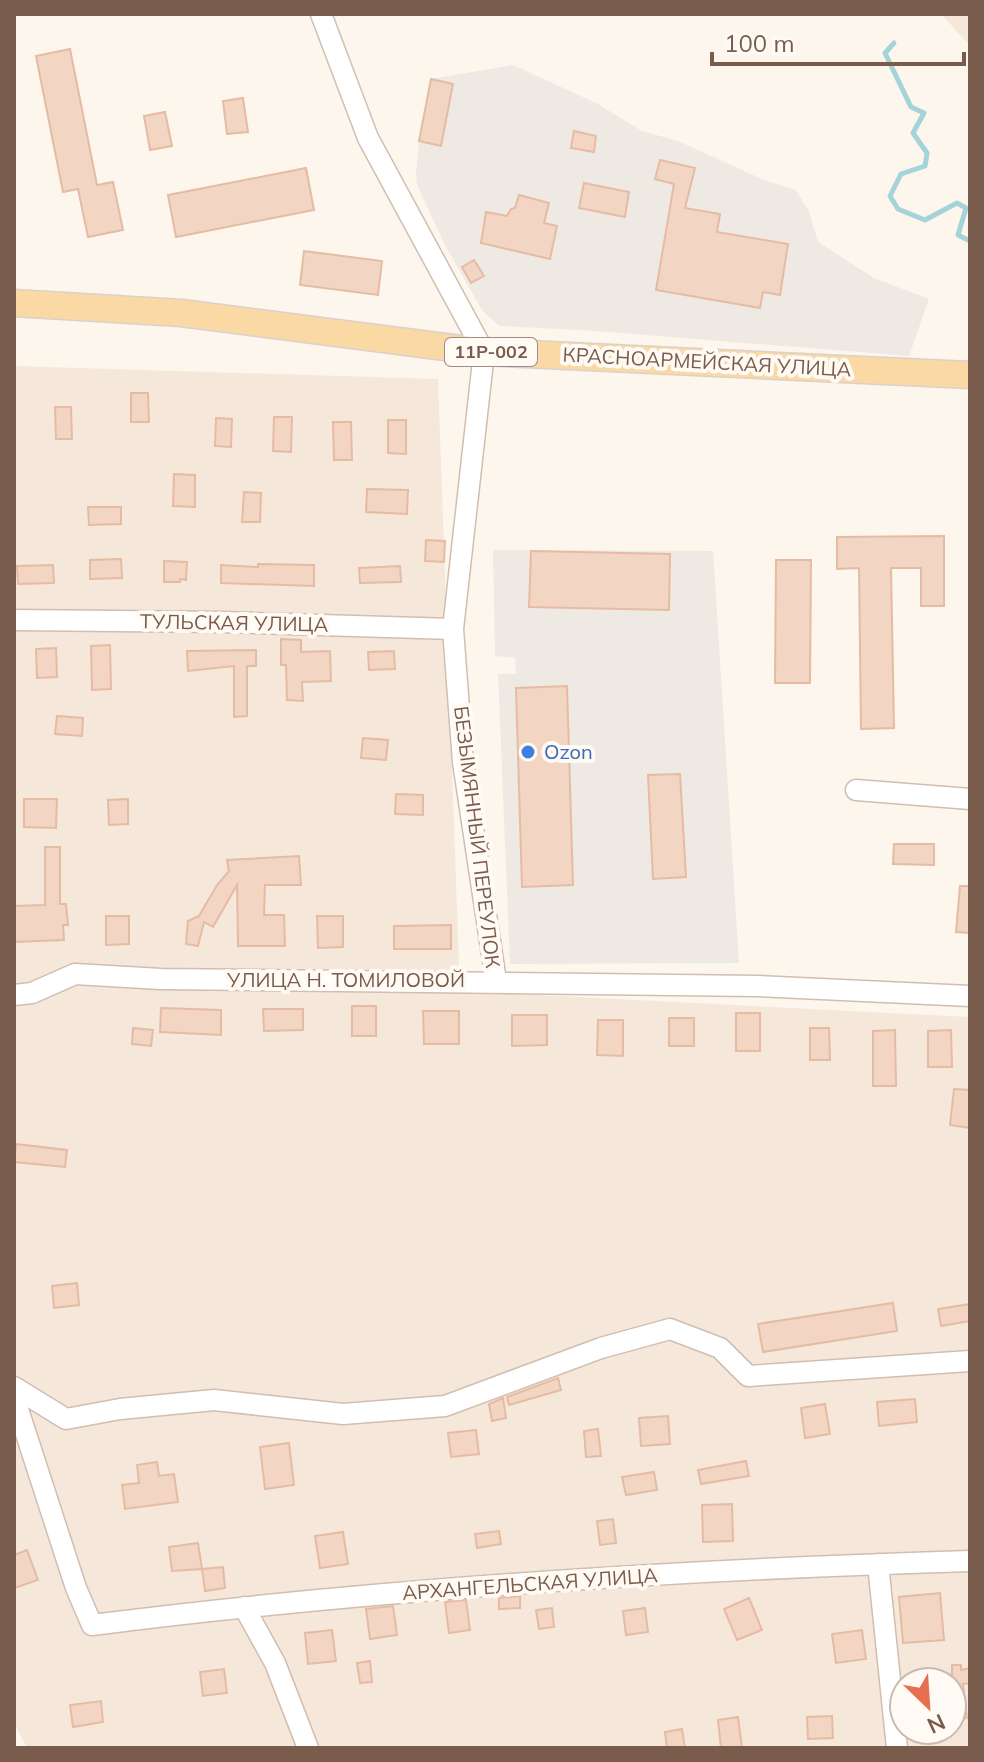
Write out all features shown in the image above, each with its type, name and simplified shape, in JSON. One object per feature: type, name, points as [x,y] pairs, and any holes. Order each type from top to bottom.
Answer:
[{"type":"main road","name":"КРАСНОАРМЕЙСКАЯ УЛИЦА","points":[[14,303],[181,313],[484,352],[970,375]]},
{"type":"street","points":[[321,14],[368,138],[484,352]]},
{"type":"street","name":"БЕЗЫМЯННЫЙ ПЕРЕУЛОК","points":[[484,352],[453,629],[463,762],[496,981]]},
{"type":"street","name":"ТУЛЬСКАЯ УЛИЦА","points":[[14,620],[453,629]]},
{"type":"street","points":[[856,790],[970,799]]},
{"type":"street","name":"УЛИЦА Н. ТОМИЛОВОЙ","points":[[23,994],[75,974],[161,979],[758,986],[970,996]]},
{"type":"street","points":[[14,1014],[23,994]]},
{"type":"street","points":[[14,1387],[66,1419],[120,1409],[214,1400],[343,1414],[445,1406],[601,1348],[670,1329],[720,1348],[748,1376],[970,1361]]},
{"type":"street","name":"АРХАНГЕЛЬСКАЯ УЛИЦА","points":[[14,1397],[76,1588],[92,1625],[429,1589],[970,1561]]},
{"type":"street","points":[[878,1564],[897,1748]]},
{"type":"street","points":[[244,1607],[275,1663],[308,1748]]},
{"type":"shaded area","points":[[941,14],[970,14],[970,46]]},
{"type":"shaded area","points":[[513,65],[596,103],[642,131],[678,141],[764,180],[796,190],[809,212],[818,242],[874,278],[929,299],[909,356],[499,326],[482,310],[446,247],[417,185],[416,172],[431,79]]},
{"type":"shaded area","points":[[14,366],[438,379],[460,991],[970,1017],[970,1748],[27,1748],[14,1723]]},
{"type":"shaded area","points":[[493,550],[713,551],[739,963],[510,964],[498,674],[516,674],[515,658],[495,656]]},
{"type":"building","points":[[70,49],[97,185],[113,182],[123,230],[88,237],[78,189],[63,192],[36,56]]},
{"type":"building","points":[[431,79],[453,84],[441,146],[419,141]]},
{"type":"building","points":[[243,98],[248,132],[227,134],[223,101]]},
{"type":"building","points":[[165,112],[172,146],[150,150],[144,116]]},
{"type":"building","points":[[574,131],[596,136],[594,152],[571,148]]},
{"type":"building","points":[[660,160],[695,168],[685,208],[720,214],[717,232],[788,244],[780,295],[763,292],[760,308],[656,290],[674,184],[655,179]]},
{"type":"building","points":[[306,168],[314,210],[176,237],[168,195]]},
{"type":"building","points":[[584,183],[629,192],[625,217],[579,208]]},
{"type":"building","points":[[519,195],[549,203],[544,223],[557,226],[550,259],[481,243],[486,212],[507,216],[515,208]]},
{"type":"building","points":[[304,251],[382,261],[378,295],[300,285]]},
{"type":"building","points":[[474,260],[484,276],[471,283],[462,267]]},
{"type":"building","points":[[131,393],[148,393],[149,422],[131,422]]},
{"type":"building","points":[[55,407],[71,407],[72,439],[56,439]]},
{"type":"building","points":[[274,417],[292,417],[291,452],[273,451]]},
{"type":"building","points":[[216,418],[232,419],[231,447],[215,446]]},
{"type":"building","points":[[388,420],[406,420],[406,454],[388,453]]},
{"type":"building","points":[[333,422],[351,422],[352,460],[334,460]]},
{"type":"building","points":[[174,474],[195,475],[195,507],[173,506]]},
{"type":"building","points":[[367,489],[408,490],[407,514],[366,512]]},
{"type":"building","points":[[244,492],[261,493],[260,522],[242,522]]},
{"type":"building","points":[[88,507],[121,507],[121,524],[89,525]]},
{"type":"building","points":[[944,536],[944,606],[921,606],[921,568],[891,568],[894,728],[861,729],[859,568],[837,569],[837,537]]},
{"type":"building","points":[[426,540],[445,541],[444,562],[425,561]]},
{"type":"building","points":[[531,551],[670,554],[669,610],[529,607]]},
{"type":"building","points":[[121,559],[122,578],[90,579],[90,560]]},
{"type":"building","points":[[776,560],[811,560],[810,683],[775,683]]},
{"type":"building","points":[[164,561],[187,562],[186,580],[164,582]]},
{"type":"building","points":[[258,564],[314,565],[314,586],[221,583],[221,565],[258,567]]},
{"type":"building","points":[[53,565],[54,583],[18,584],[17,566]]},
{"type":"building","points":[[400,566],[401,582],[360,583],[359,568]]},
{"type":"building","points":[[281,639],[301,640],[301,652],[330,651],[331,681],[302,682],[303,701],[287,700],[286,665],[281,665]]},
{"type":"building","points":[[110,645],[111,689],[92,690],[91,646]]},
{"type":"building","points":[[56,648],[57,677],[37,678],[36,649]]},
{"type":"building","points":[[256,650],[256,666],[247,666],[247,716],[234,717],[234,666],[188,671],[187,651]]},
{"type":"building","points":[[394,651],[395,669],[369,670],[368,652]]},
{"type":"building","points":[[567,686],[573,885],[522,887],[516,688]]},
{"type":"building","points":[[57,716],[83,718],[82,736],[55,734]]},
{"type":"building","points":[[363,738],[388,740],[386,760],[361,758]]},
{"type":"building","points":[[680,774],[686,877],[653,879],[648,775]]},
{"type":"building","points":[[396,794],[423,795],[423,815],[395,814]]},
{"type":"building","points":[[24,799],[57,799],[56,828],[24,827]]},
{"type":"building","points":[[128,799],[128,824],[109,825],[108,800]]},
{"type":"building","points":[[894,844],[934,844],[934,865],[893,864]]},
{"type":"building","points":[[45,847],[60,847],[60,904],[66,904],[68,925],[63,925],[64,940],[14,942],[14,906],[45,905]]},
{"type":"building","points":[[299,856],[301,885],[265,885],[264,915],[284,915],[285,946],[238,946],[237,885],[213,927],[204,922],[198,946],[186,944],[188,921],[199,916],[229,871],[227,860]]},
{"type":"building","points":[[960,886],[970,886],[970,933],[956,932]]},
{"type":"building","points":[[106,916],[129,916],[129,944],[106,945]]},
{"type":"building","points":[[317,916],[343,916],[343,947],[318,948]]},
{"type":"building","points":[[451,925],[451,949],[394,949],[394,926]]},
{"type":"building","points":[[352,1006],[376,1006],[376,1036],[352,1036]]},
{"type":"building","points":[[161,1008],[221,1010],[221,1035],[160,1032]]},
{"type":"building","points":[[263,1009],[303,1009],[303,1030],[264,1031]]},
{"type":"building","points":[[423,1011],[459,1011],[459,1044],[424,1044]]},
{"type":"building","points":[[736,1013],[760,1013],[760,1051],[736,1051]]},
{"type":"building","points":[[512,1015],[547,1015],[547,1045],[512,1046]]},
{"type":"building","points":[[669,1018],[694,1018],[694,1046],[669,1046]]},
{"type":"building","points":[[598,1020],[623,1020],[623,1056],[597,1055]]},
{"type":"building","points":[[133,1028],[153,1030],[151,1046],[132,1044]]},
{"type":"building","points":[[810,1028],[829,1028],[830,1060],[810,1060]]},
{"type":"building","points":[[895,1030],[896,1086],[873,1086],[873,1031]]},
{"type":"building","points":[[951,1030],[952,1067],[928,1067],[928,1031]]},
{"type":"building","points":[[954,1089],[970,1090],[970,1128],[950,1125]]},
{"type":"building","points":[[16,1144],[67,1150],[65,1167],[14,1162]]},
{"type":"building","points":[[77,1283],[79,1305],[54,1308],[52,1286]]},
{"type":"building","points":[[893,1303],[897,1331],[763,1352],[758,1324]]},
{"type":"building","points":[[970,1304],[970,1321],[941,1326],[938,1309]]},
{"type":"building","points":[[558,1378],[561,1390],[509,1405],[507,1397]]},
{"type":"building","points":[[503,1398],[506,1418],[492,1421],[489,1404]]},
{"type":"building","points":[[915,1399],[917,1422],[879,1426],[877,1402]]},
{"type":"building","points":[[825,1404],[830,1434],[805,1438],[801,1408]]},
{"type":"building","points":[[668,1416],[670,1444],[641,1446],[639,1418]]},
{"type":"building","points":[[598,1429],[601,1456],[586,1457],[584,1431]]},
{"type":"building","points":[[476,1430],[479,1454],[451,1457],[448,1433]]},
{"type":"building","points":[[289,1443],[294,1485],[265,1489],[260,1447]]},
{"type":"building","points":[[746,1461],[749,1476],[701,1484],[698,1470]]},
{"type":"building","points":[[157,1462],[159,1476],[174,1474],[178,1502],[125,1509],[122,1485],[139,1483],[137,1465]]},
{"type":"building","points":[[654,1472],[657,1490],[626,1495],[622,1477]]},
{"type":"building","points":[[732,1504],[733,1541],[703,1542],[702,1505]]},
{"type":"building","points":[[613,1519],[616,1543],[600,1545],[597,1521]]},
{"type":"building","points":[[499,1531],[501,1544],[477,1548],[475,1534]]},
{"type":"building","points":[[343,1532],[348,1564],[320,1568],[315,1536]]},
{"type":"building","points":[[198,1543],[202,1569],[172,1571],[169,1547]]},
{"type":"building","points":[[27,1550],[38,1580],[14,1588],[14,1555]]},
{"type":"building","points":[[223,1567],[225,1588],[205,1591],[202,1569]]},
{"type":"building","points":[[940,1593],[944,1640],[903,1643],[899,1597]]},
{"type":"building","points":[[520,1596],[520,1608],[499,1609],[499,1598]]},
{"type":"building","points":[[749,1598],[762,1630],[737,1640],[724,1609]]},
{"type":"building","points":[[466,1600],[470,1630],[449,1633],[445,1602]]},
{"type":"building","points":[[393,1606],[397,1635],[370,1639],[366,1609]]},
{"type":"building","points":[[552,1608],[554,1627],[539,1629],[536,1610]]},
{"type":"building","points":[[645,1608],[648,1632],[626,1635],[623,1611]]},
{"type":"building","points":[[332,1630],[336,1661],[308,1664],[305,1633]]},
{"type":"building","points":[[862,1630],[866,1659],[836,1663],[832,1634]]},
{"type":"building","points":[[370,1661],[372,1682],[360,1683],[357,1663]]},
{"type":"building","points":[[224,1669],[227,1693],[203,1696],[200,1672]]},
{"type":"building","points":[[101,1701],[103,1722],[73,1727],[70,1705]]},
{"type":"building","points":[[832,1716],[833,1738],[808,1739],[807,1717]]},
{"type":"building","points":[[738,1717],[742,1748],[721,1748],[718,1720]]},
{"type":"building","points":[[682,1729],[685,1748],[667,1748],[665,1732]]},
{"type":"waterway","points":[[894,43],[885,53],[911,107],[924,113],[913,133],[927,153],[925,166],[901,174],[890,196],[898,209],[925,220],[957,203],[966,208],[958,235],[970,241]]},
{"type":"place","name":"Ozon","points":[[528,752]]}]
